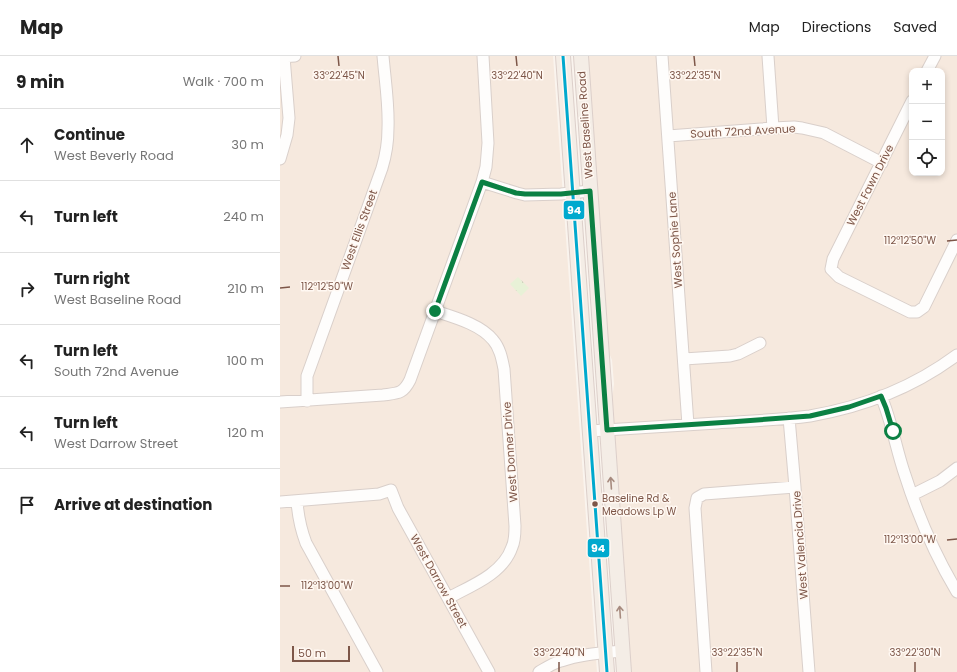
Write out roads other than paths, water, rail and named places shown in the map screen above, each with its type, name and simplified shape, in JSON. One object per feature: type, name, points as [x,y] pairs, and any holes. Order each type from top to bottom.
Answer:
[{"type":"main road","name":"West Baseline Road","points":[[563,56],[607,672]]},
{"type":"main road","name":"West Baseline Road","points":[[581,56],[624,672]]},
{"type":"street","name":"West Ellis Street","points":[[307,401],[307,376],[386,155],[388,127],[383,56]]},
{"type":"street","points":[[280,402],[383,395],[397,393],[406,389],[482,182],[486,167],[488,143],[482,56]]},
{"type":"street","name":"West Sophie Lane","points":[[662,56],[688,425]]},
{"type":"street","points":[[768,56],[773,128]]},
{"type":"street","points":[[929,68],[935,56]]},
{"type":"street","points":[[280,159],[287,135],[289,118],[286,57]]},
{"type":"street","name":"West Fawn Drive","points":[[911,104],[833,259],[831,269],[839,277],[910,312],[917,312],[924,307],[957,240]]},
{"type":"street","name":"South 72nd Avenue","points":[[668,136],[794,127],[824,133],[882,163]]},
{"type":"street","points":[[482,182],[516,193],[525,194],[573,193],[590,191]]},
{"type":"street","name":"West Donner Drive","points":[[435,311],[479,328],[493,340],[502,356],[515,526],[512,547],[509,555],[497,570],[448,598]]},
{"type":"street","points":[[684,359],[730,356],[738,354],[760,343]]},
{"type":"street","points":[[590,431],[810,416],[867,402],[899,389],[931,373],[957,355]]},
{"type":"street","points":[[881,396],[912,494],[935,551],[947,576],[957,592]]},
{"type":"street","name":"West Valencia Drive","points":[[789,418],[809,672]]},
{"type":"street","points":[[912,494],[940,481],[957,468]]},
{"type":"street","points":[[706,672],[695,508],[697,498],[704,494],[795,488]]},
{"type":"street","name":"West Darrow Street","points":[[297,500],[379,494],[391,490],[398,508],[489,672]]},
{"type":"street","points":[[280,502],[297,500],[299,520],[306,543],[376,672]]},
{"type":"street","points":[[539,672],[560,661],[590,654],[623,651]]},
{"type":"place","name":"Baseline Rd & Meadows Lp W","points":[[595,504]]}]
